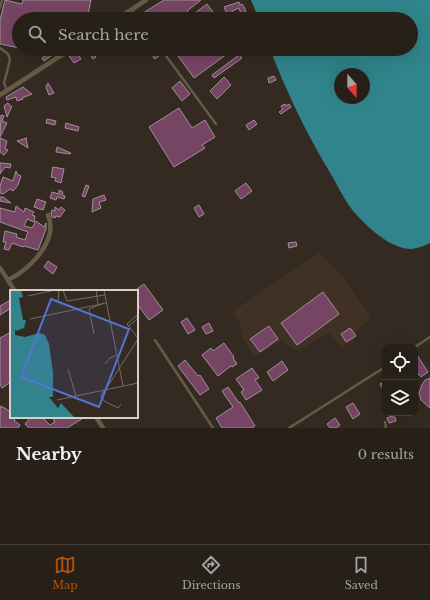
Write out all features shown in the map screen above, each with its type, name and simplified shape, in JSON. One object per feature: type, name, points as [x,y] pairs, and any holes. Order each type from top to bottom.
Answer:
[{"type":"street","points":[[129,12],[146,0]]},
{"type":"street","points":[[0,95],[60,56]]},
{"type":"street","points":[[8,280],[18,275],[30,265],[46,244],[51,227],[51,222],[48,215]]},
{"type":"street","points":[[0,268],[14,290]]},
{"type":"street","points":[[97,418],[103,428]]},
{"type":"lane","points":[[0,8],[2,0]]},
{"type":"lane","points":[[0,48],[8,54],[10,60],[4,83],[7,90]]},
{"type":"lane","points":[[166,56],[216,124]]},
{"type":"lane","points":[[418,345],[430,337]]},
{"type":"lane","points":[[155,340],[213,428]]},
{"type":"lane","points":[[289,428],[382,370]]},
{"type":"lane","points":[[385,422],[386,428]]},
{"type":"shaded area","points":[[319,253],[344,278],[371,317],[357,331],[353,341],[342,347],[329,333],[298,351],[281,341],[254,357],[242,337],[240,323],[232,312]]},
{"type":"water","points":[[251,0],[430,0],[430,243],[412,249],[396,246],[373,231],[354,212],[314,145],[290,98],[273,56],[418,56],[418,12],[256,12]]},
{"type":"building","points":[[5,0],[22,4],[23,0],[91,0],[88,12],[12,12],[12,47],[0,44],[0,20]]},
{"type":"building","points":[[164,0],[201,0],[187,11],[188,12],[145,12]]},
{"type":"building","points":[[239,2],[240,5],[242,4],[246,12],[240,12],[239,8],[232,12],[226,12],[224,7]]},
{"type":"building","points":[[207,4],[213,12],[196,12]]},
{"type":"building","points":[[44,56],[51,56],[44,61],[42,58]]},
{"type":"building","points":[[69,56],[79,56],[81,59],[74,63]]},
{"type":"building","points":[[178,56],[224,56],[194,78]]},
{"type":"building","points":[[238,56],[242,58],[214,78],[212,75]]},
{"type":"building","points":[[274,76],[276,80],[269,83],[268,78]]},
{"type":"building","points":[[224,77],[231,85],[217,99],[210,91]]},
{"type":"building","points":[[180,81],[190,94],[182,101],[172,88]]},
{"type":"building","points":[[48,83],[54,93],[49,95],[46,87]]},
{"type":"building","points":[[23,87],[32,94],[17,101],[16,97],[7,100],[6,97]]},
{"type":"building","points":[[8,103],[12,106],[7,117],[4,106]]},
{"type":"building","points":[[285,104],[286,106],[289,104],[291,107],[281,114],[279,112],[283,109],[281,106]]},
{"type":"building","points":[[179,108],[192,128],[205,120],[215,137],[202,145],[205,148],[174,167],[149,127]]},
{"type":"building","points":[[1,115],[4,116],[2,121],[7,123],[0,137]]},
{"type":"building","points":[[47,119],[56,121],[55,125],[46,123]]},
{"type":"building","points":[[254,120],[257,124],[249,130],[246,125]]},
{"type":"building","points":[[66,123],[79,127],[78,131],[65,128]]},
{"type":"building","points":[[0,138],[7,141],[5,149],[8,150],[4,155],[0,152]]},
{"type":"building","points":[[27,138],[28,148],[17,141]]},
{"type":"building","points":[[57,147],[71,153],[56,152]]},
{"type":"building","points":[[0,163],[11,164],[10,168],[5,167],[0,174]]},
{"type":"building","points":[[53,167],[64,169],[61,183],[55,181],[56,178],[51,177]]},
{"type":"building","points":[[16,171],[18,175],[21,176],[18,185],[13,191],[10,189],[3,194],[0,193],[0,186],[3,177],[13,181]]},
{"type":"building","points":[[246,183],[252,191],[241,199],[235,191]]},
{"type":"building","points":[[86,185],[89,186],[85,197],[82,196]]},
{"type":"building","points":[[59,190],[63,192],[62,195],[65,196],[64,199],[57,197],[56,200],[50,198],[52,192],[59,194]]},
{"type":"building","points":[[104,195],[106,200],[99,202],[101,208],[92,212],[93,199]]},
{"type":"building","points":[[0,197],[3,197],[11,203],[0,201]]},
{"type":"building","points":[[37,199],[46,202],[43,210],[34,207]]},
{"type":"building","points":[[199,205],[204,214],[199,217],[194,208]]},
{"type":"building","points":[[16,206],[24,212],[25,208],[34,212],[32,215],[35,216],[34,222],[27,219],[24,226],[32,228],[36,221],[44,227],[46,223],[46,229],[38,250],[12,243],[9,250],[4,249],[6,242],[3,242],[5,231],[17,234],[16,237],[25,240],[28,232],[0,222],[0,208],[15,212]]},
{"type":"building","points":[[55,207],[59,210],[61,207],[65,210],[60,217],[52,217],[51,213],[52,210],[55,211]]},
{"type":"building","points":[[296,242],[297,246],[289,248],[288,243]]},
{"type":"building","points":[[48,261],[57,267],[53,274],[44,267]]},
{"type":"building","points":[[144,284],[163,310],[149,320],[138,305],[137,289]]},
{"type":"building","points":[[323,292],[339,314],[297,345],[281,323]]},
{"type":"building","points":[[9,301],[10,302],[10,309],[0,315],[0,306]]},
{"type":"building","points":[[187,318],[195,330],[188,334],[181,322]]},
{"type":"building","points":[[209,323],[213,331],[206,334],[202,327]]},
{"type":"building","points":[[269,326],[278,339],[260,352],[250,339]]},
{"type":"building","points":[[350,328],[356,336],[346,342],[341,334]]},
{"type":"building","points":[[10,333],[10,383],[2,388],[0,384],[0,338]]},
{"type":"building","points":[[224,343],[237,364],[232,367],[231,366],[218,376],[202,355],[211,348],[213,351]]},
{"type":"building","points":[[418,357],[428,372],[421,377],[419,374],[418,375]]},
{"type":"building","points":[[185,360],[198,376],[200,375],[209,389],[200,395],[178,366]]},
{"type":"building","points":[[282,361],[288,370],[273,381],[267,372]]},
{"type":"building","points":[[252,368],[259,378],[255,380],[262,390],[246,400],[241,392],[244,390],[236,379]]},
{"type":"building","points":[[430,378],[430,408],[421,400],[419,393],[425,380]]},
{"type":"building","points":[[228,387],[239,403],[240,402],[255,426],[252,428],[222,428],[216,418],[233,407],[222,391]]},
{"type":"building","points":[[353,403],[360,414],[353,419],[346,407]]},
{"type":"building","points":[[1,406],[10,411],[10,418],[16,418],[14,420],[20,425],[18,428],[0,428]]},
{"type":"building","points":[[392,416],[395,417],[396,421],[389,423],[387,418]]},
{"type":"building","points":[[30,418],[43,418],[50,425],[55,422],[53,419],[54,418],[83,418],[67,428],[29,428],[25,424]]},
{"type":"building","points":[[335,418],[340,425],[336,428],[330,428],[327,424]]}]
